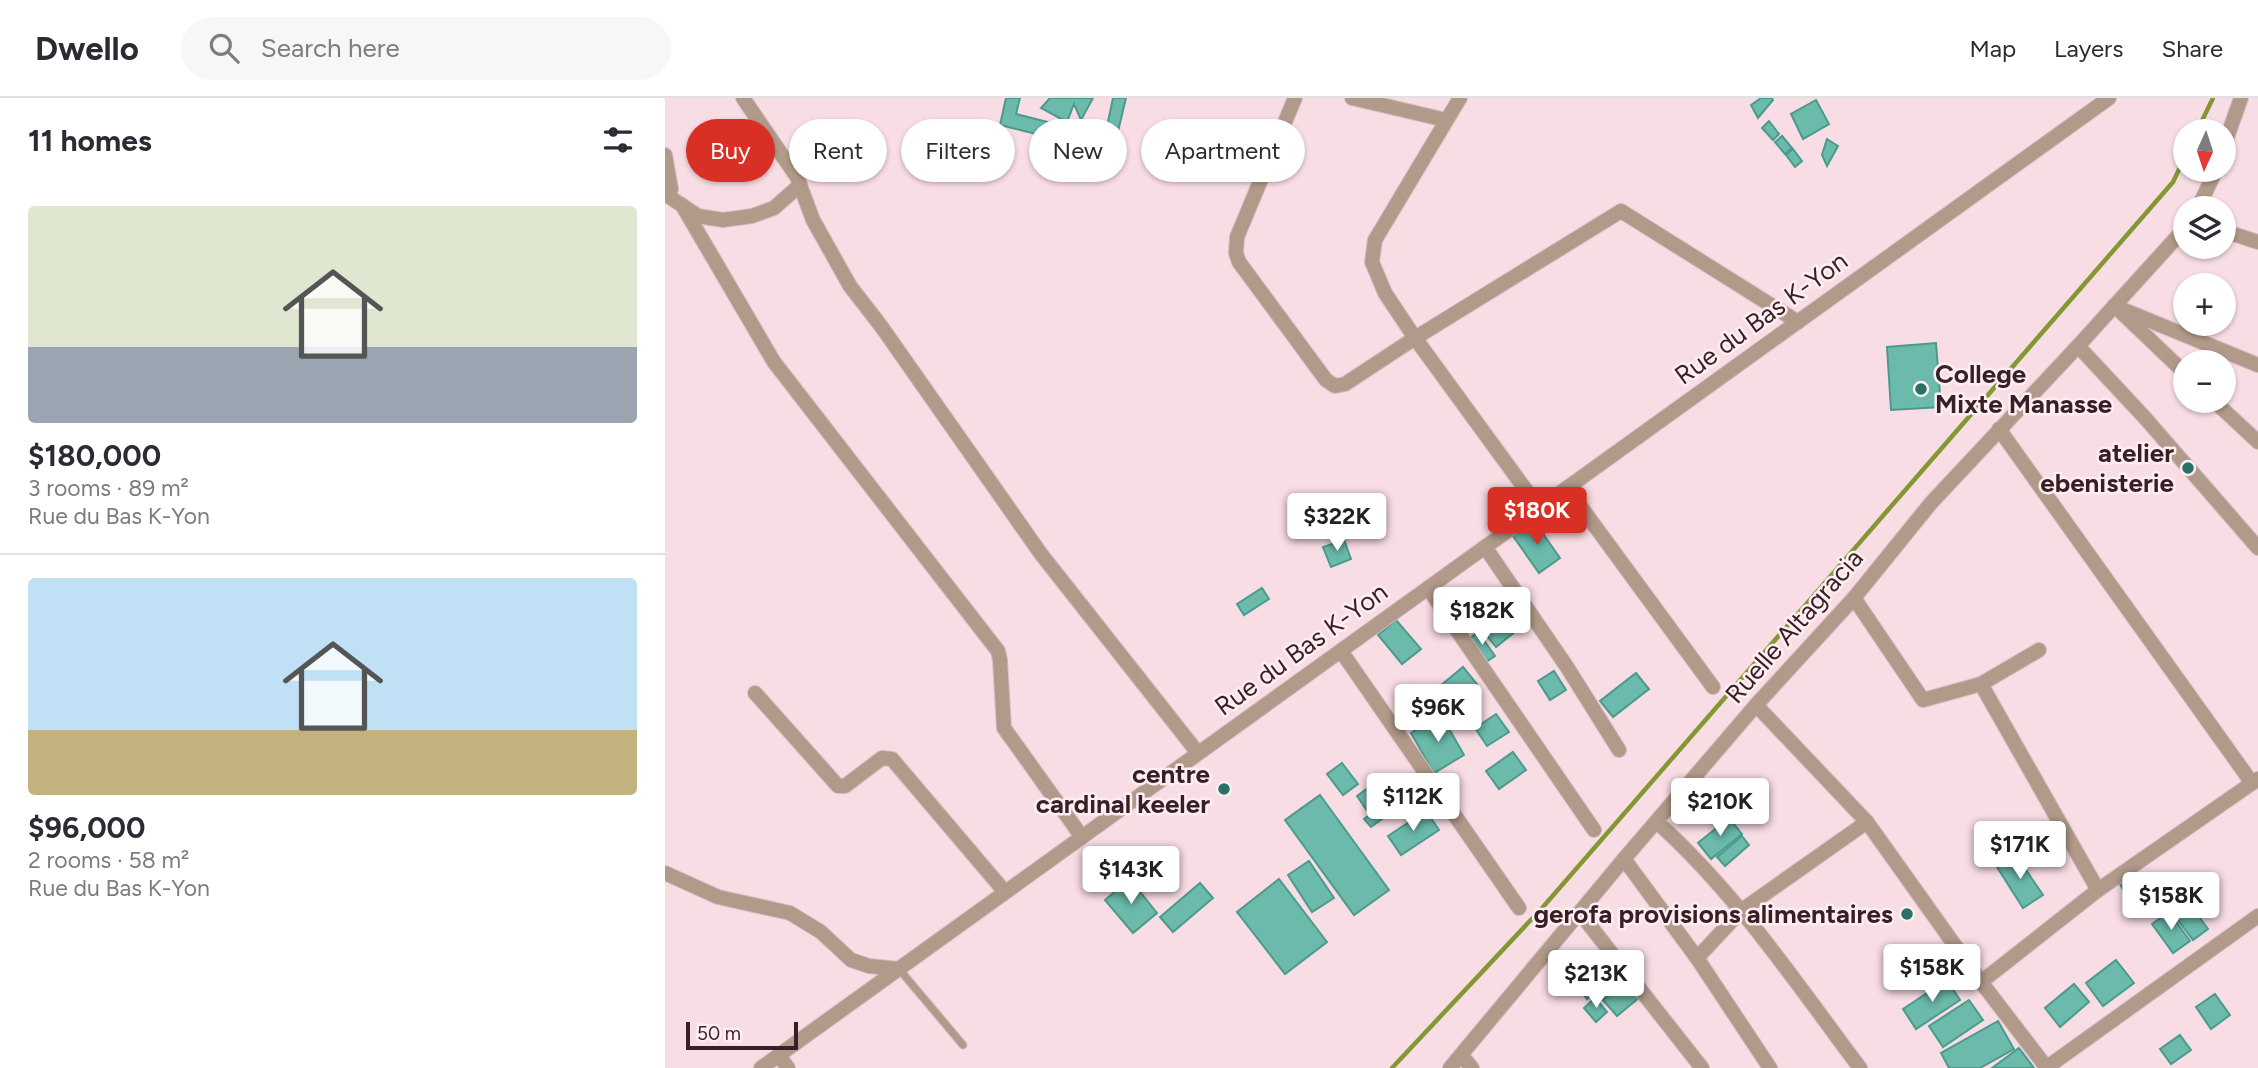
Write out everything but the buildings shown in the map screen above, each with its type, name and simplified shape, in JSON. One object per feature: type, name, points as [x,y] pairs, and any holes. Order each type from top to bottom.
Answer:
[{"type":"street","points":[[743,98],[797,177],[824,243],[850,286],[887,334],[1041,554],[1198,753]]},
{"type":"street","points":[[1295,98],[1237,237],[1236,253],[1239,262],[1326,380],[1335,386],[1345,384],[1621,211],[1798,322]]},
{"type":"street","points":[[1352,98],[1446,120]]},
{"type":"street","points":[[1459,98],[1375,240],[1373,262],[1385,293],[1415,338],[1539,508]]},
{"type":"street","name":"Rue du Bas K-Yon","points":[[761,1068],[2109,98]]},
{"type":"street","points":[[2234,119],[2242,98]]},
{"type":"street","points":[[665,155],[671,189],[667,197],[698,216],[723,220],[752,216],[774,208],[800,185]]},
{"type":"street","points":[[682,205],[774,362],[997,652],[1000,660],[1004,728],[1082,837]]},
{"type":"street","points":[[2236,235],[2258,242]]},
{"type":"street","name":"Ruelle Altagracia","points":[[1450,1068],[1623,859],[1756,705],[1854,598],[1931,503],[2173,241]]},
{"type":"street","points":[[2114,306],[2258,365]]},
{"type":"street","points":[[2114,306],[2173,362]]},
{"type":"street","points":[[2078,346],[2146,419],[2258,548]]},
{"type":"street","points":[[2227,413],[2258,442]]},
{"type":"street","points":[[1980,982],[2098,890],[2255,781],[1999,429]]},
{"type":"street","points":[[1567,488],[1713,687]]},
{"type":"street","points":[[1485,547],[1567,667],[1619,750]]},
{"type":"street","points":[[1428,588],[1594,830]]},
{"type":"street","points":[[1854,598],[1923,700],[1981,684],[2039,650]]},
{"type":"street","points":[[1341,651],[1520,908]]},
{"type":"street","points":[[1981,684],[2098,890]]},
{"type":"street","points":[[755,693],[838,786],[845,786],[882,758],[892,759],[1005,892]]},
{"type":"street","points":[[1756,705],[1867,822],[1980,982],[2046,1068],[2258,916]]},
{"type":"street","points":[[1657,822],[1679,841],[1742,910],[1860,1068]]},
{"type":"street","points":[[1697,958],[1742,910],[1867,822]]},
{"type":"street","points":[[1623,859],[1697,958],[1770,1068]]},
{"type":"street","points":[[665,873],[718,897],[790,913],[821,932],[851,960],[869,966],[899,969]]},
{"type":"street","points":[[1580,913],[1702,1068]]},
{"type":"street","points":[[1461,1055],[1472,1068]]},
{"type":"street","points":[[779,1056],[788,1068]]},
{"type":"lane","points":[[899,969],[963,1045]]},
{"type":"waterway","points":[[2203,119],[2213,98]]},
{"type":"waterway","points":[[1392,1068],[1543,907],[2173,182]]},
{"type":"place","name":"College Mixte Manasse","points":[[1921,389]]},
{"type":"place","name":"atelier ebenisterie","points":[[2188,468]]},
{"type":"place","name":"centre cardinal keeler","points":[[1224,789]]},
{"type":"place","name":"gerofa provisions alimentaires","points":[[1907,914]]}]
